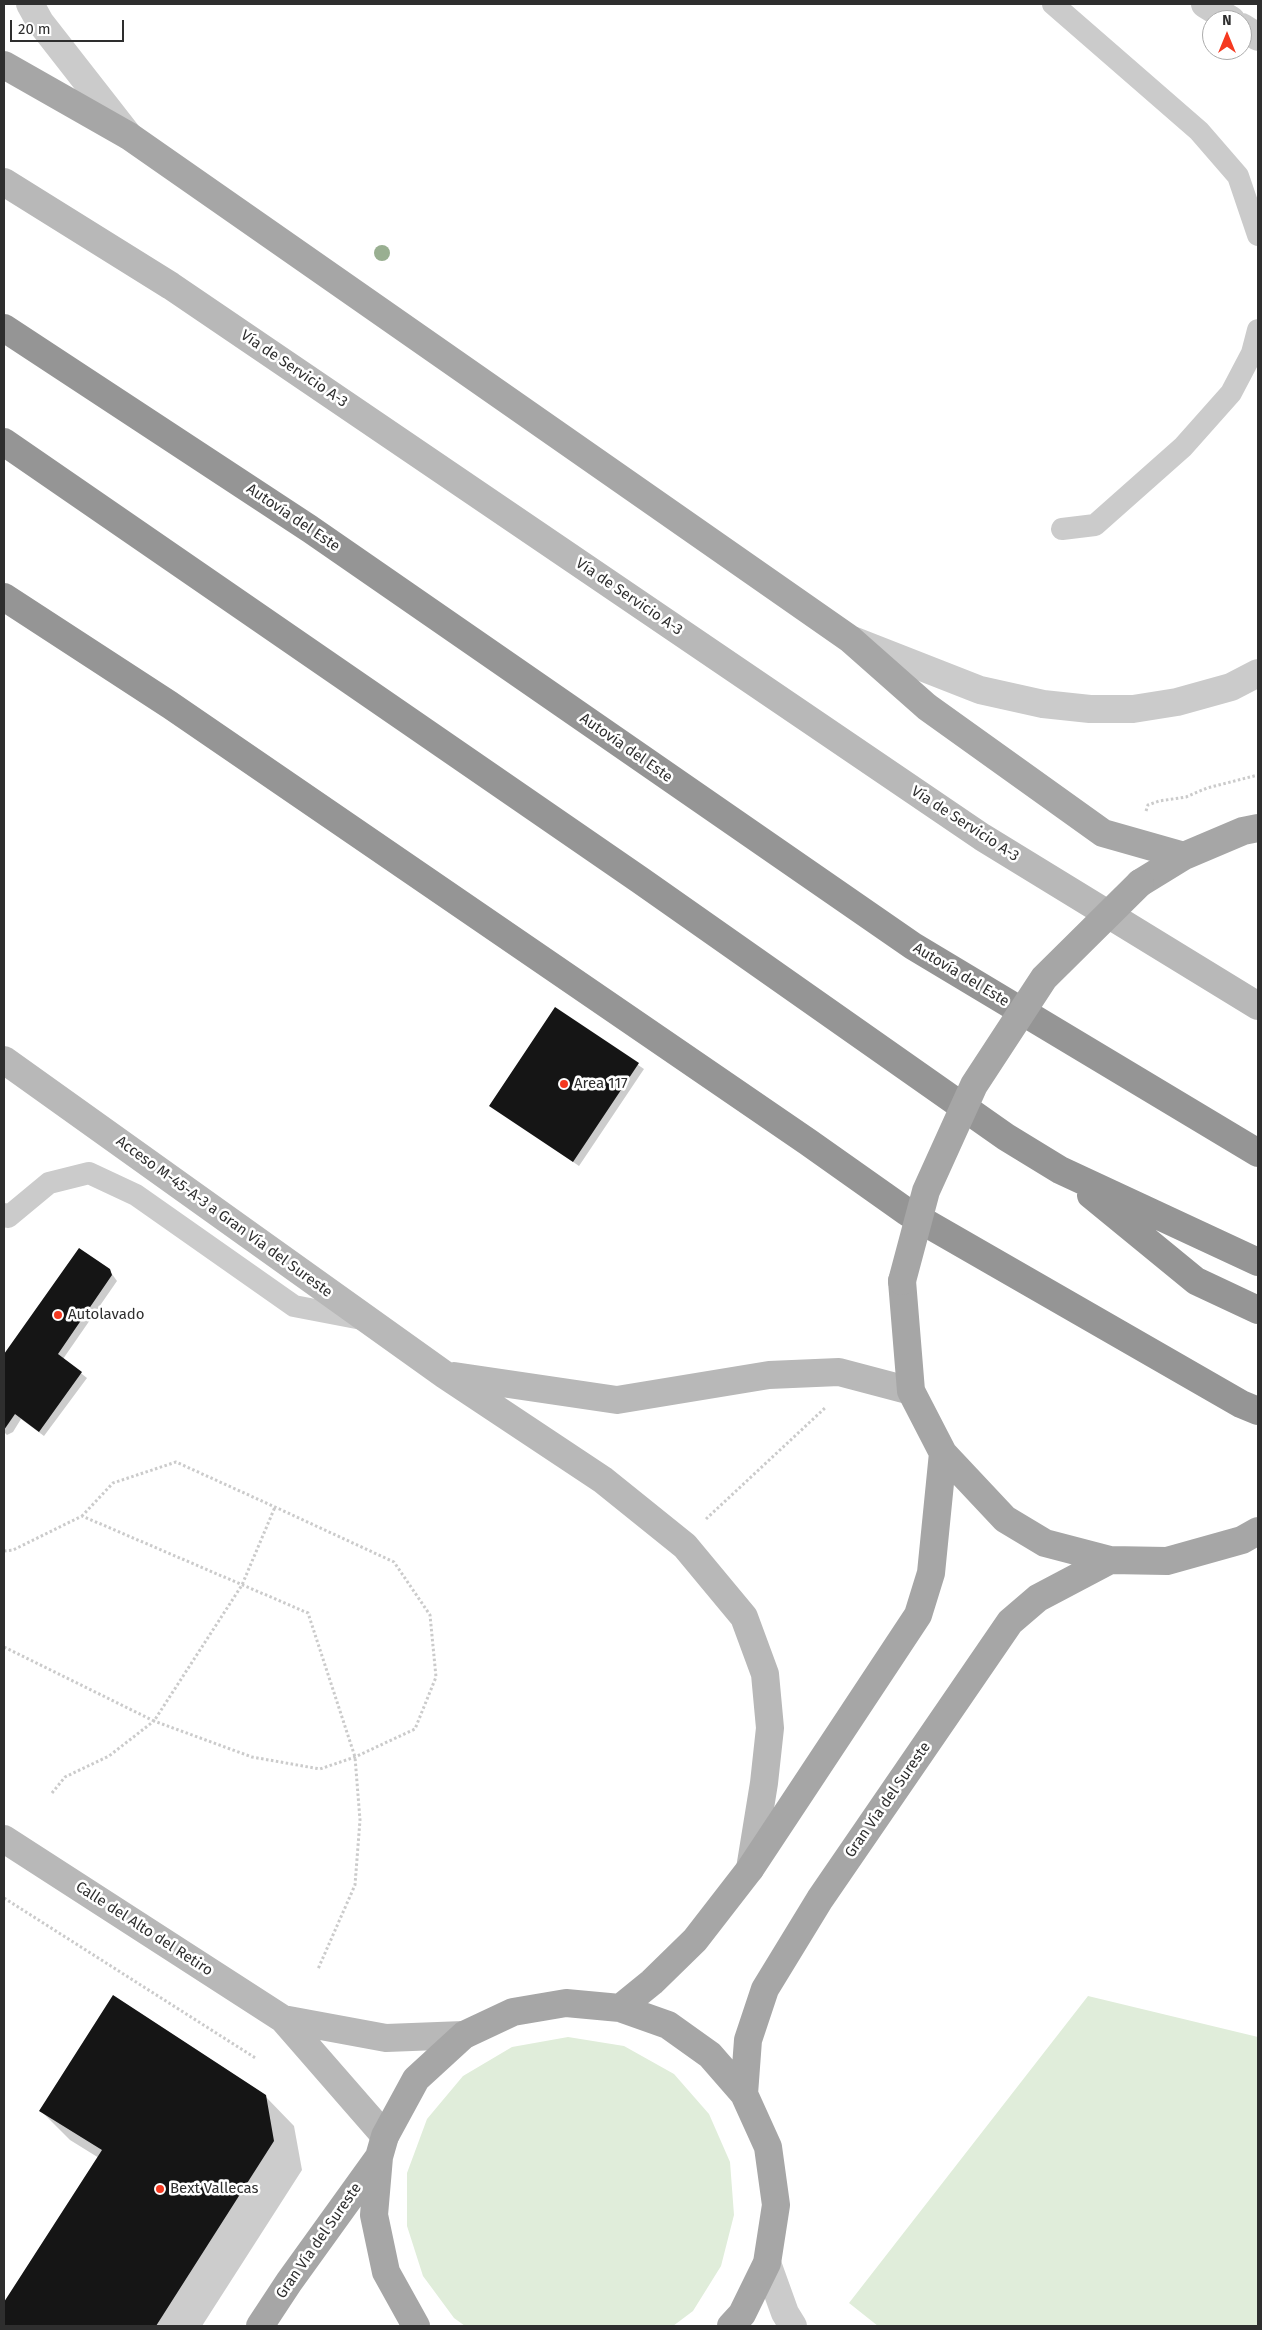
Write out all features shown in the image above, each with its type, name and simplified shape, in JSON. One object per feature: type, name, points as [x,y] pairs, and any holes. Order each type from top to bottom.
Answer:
[{"type":"highway","name":"Autovía del Este","points":[[4,328],[310,529],[913,946],[1258,1153]]},
{"type":"highway","points":[[4,442],[640,880],[917,1076],[1060,1170],[1196,1281],[1258,1310]]},
{"type":"highway","points":[[4,597],[195,722],[808,1142],[907,1212],[1241,1404],[1258,1411]]},
{"type":"highway","points":[[1060,1170],[1258,1262]]},
{"type":"main road","points":[[4,65],[129,136],[850,639],[927,707],[1102,833],[1184,856]]},
{"type":"main road","name":"Vía de Servicio A-3","points":[[4,182],[171,286],[982,837],[1258,1006]]},
{"type":"main road","points":[[1258,828],[1243,831],[1184,856],[1140,883],[1044,978],[974,1085],[926,1191],[902,1281],[911,1391],[943,1453],[1005,1519],[1045,1543],[1110,1560],[1167,1561],[1242,1540],[1258,1531]]},
{"type":"main road","name":"Acceso M-45-A-3 a Gran Vía del Sureste","points":[[4,1060],[445,1375],[603,1480],[685,1546],[744,1617],[765,1674],[770,1728],[764,1783],[750,1869]]},
{"type":"main road","points":[[445,1375],[617,1400],[769,1375],[839,1372],[911,1391]]},
{"type":"main road","points":[[620,2008],[652,1982],[695,1940],[750,1869],[918,1615],[932,1573],[943,1453]]},
{"type":"main road","name":"Gran Vía del Sureste","points":[[744,2094],[748,2040],[765,1989],[831,1883],[1010,1622],[1038,1598],[1110,1560]]},
{"type":"main road","name":"Calle del Alto del Retiro","points":[[4,1839],[284,2019],[382,2146]]},
{"type":"main road","name":"Gran Vía del Sureste","points":[[260,2326],[382,2146],[416,2079],[464,2036],[513,2012],[566,2003],[620,2008],[668,2025],[710,2055],[744,2094]]},
{"type":"main road","name":"Calle del Alto del Retiro","points":[[284,2019],[386,2038],[464,2036]]},
{"type":"main road","points":[[731,2326],[742,2314],[767,2263],[776,2205],[768,2147],[744,2094]]},
{"type":"main road","points":[[382,2146],[374,2215],[386,2272],[416,2326]]},
{"type":"street","points":[[30,4],[40,22],[129,136]]},
{"type":"street","points":[[850,639],[980,690],[1043,704],[1090,709],[1133,710],[1177,702],[1231,687],[1258,673]]},
{"type":"street","points":[[767,2263],[785,2313],[793,2326]]},
{"type":"lane","points":[[1053,4],[1199,131],[1238,176],[1258,235]]},
{"type":"lane","points":[[1062,529],[1095,525],[1183,447],[1231,393],[1252,353],[1258,330]]},
{"type":"lane","points":[[5,1218],[49,1183],[89,1173],[136,1195],[294,1306],[368,1320]]},
{"type":"path","points":[[1132,841],[1148,806],[1159,801],[1186,797],[1234,780],[1258,776]]},
{"type":"path","points":[[706,1519],[830,1404]]},
{"type":"path","points":[[4,1551],[13,1550],[82,1516],[113,1483],[176,1462],[394,1562],[430,1615],[436,1677],[415,1729],[356,1757],[320,1769],[252,1757],[154,1722],[4,1647]]},
{"type":"path","points":[[52,1793],[65,1777],[109,1756],[154,1722],[242,1585],[275,1507]]},
{"type":"path","points":[[82,1516],[308,1613],[356,1757],[360,1820],[356,1885],[318,1969]]},
{"type":"path","points":[[4,1898],[257,2059]]},
{"type":"green space","points":[[1088,1996],[1258,2037],[1258,2326],[878,2326],[849,2303]]},
{"type":"green space","points":[[568,2037],[624,2046],[674,2074],[709,2114],[730,2162],[734,2215],[721,2266],[693,2311],[673,2326],[465,2326],[454,2318],[423,2276],[407,2226],[407,2173],[427,2119],[463,2076],[512,2047]]},
{"type":"building","name":"Area 117","points":[[555,1007],[639,1063],[573,1162],[489,1106]]},
{"type":"building","name":"Autolavado","points":[[79,1248],[110,1269],[112,1275],[58,1354],[82,1372],[39,1432],[15,1414],[4,1430],[4,1354]]},
{"type":"building","name":"Bext Vallecas","points":[[113,1995],[266,2095],[274,2141],[156,2326],[4,2326],[4,2302],[102,2150],[39,2111]]},
{"type":"place","name":"Area 117","points":[[564,1084]]},
{"type":"place","name":"Autolavado","points":[[58,1315]]},
{"type":"place","name":"Bext Vallecas","points":[[160,2189]]}]
